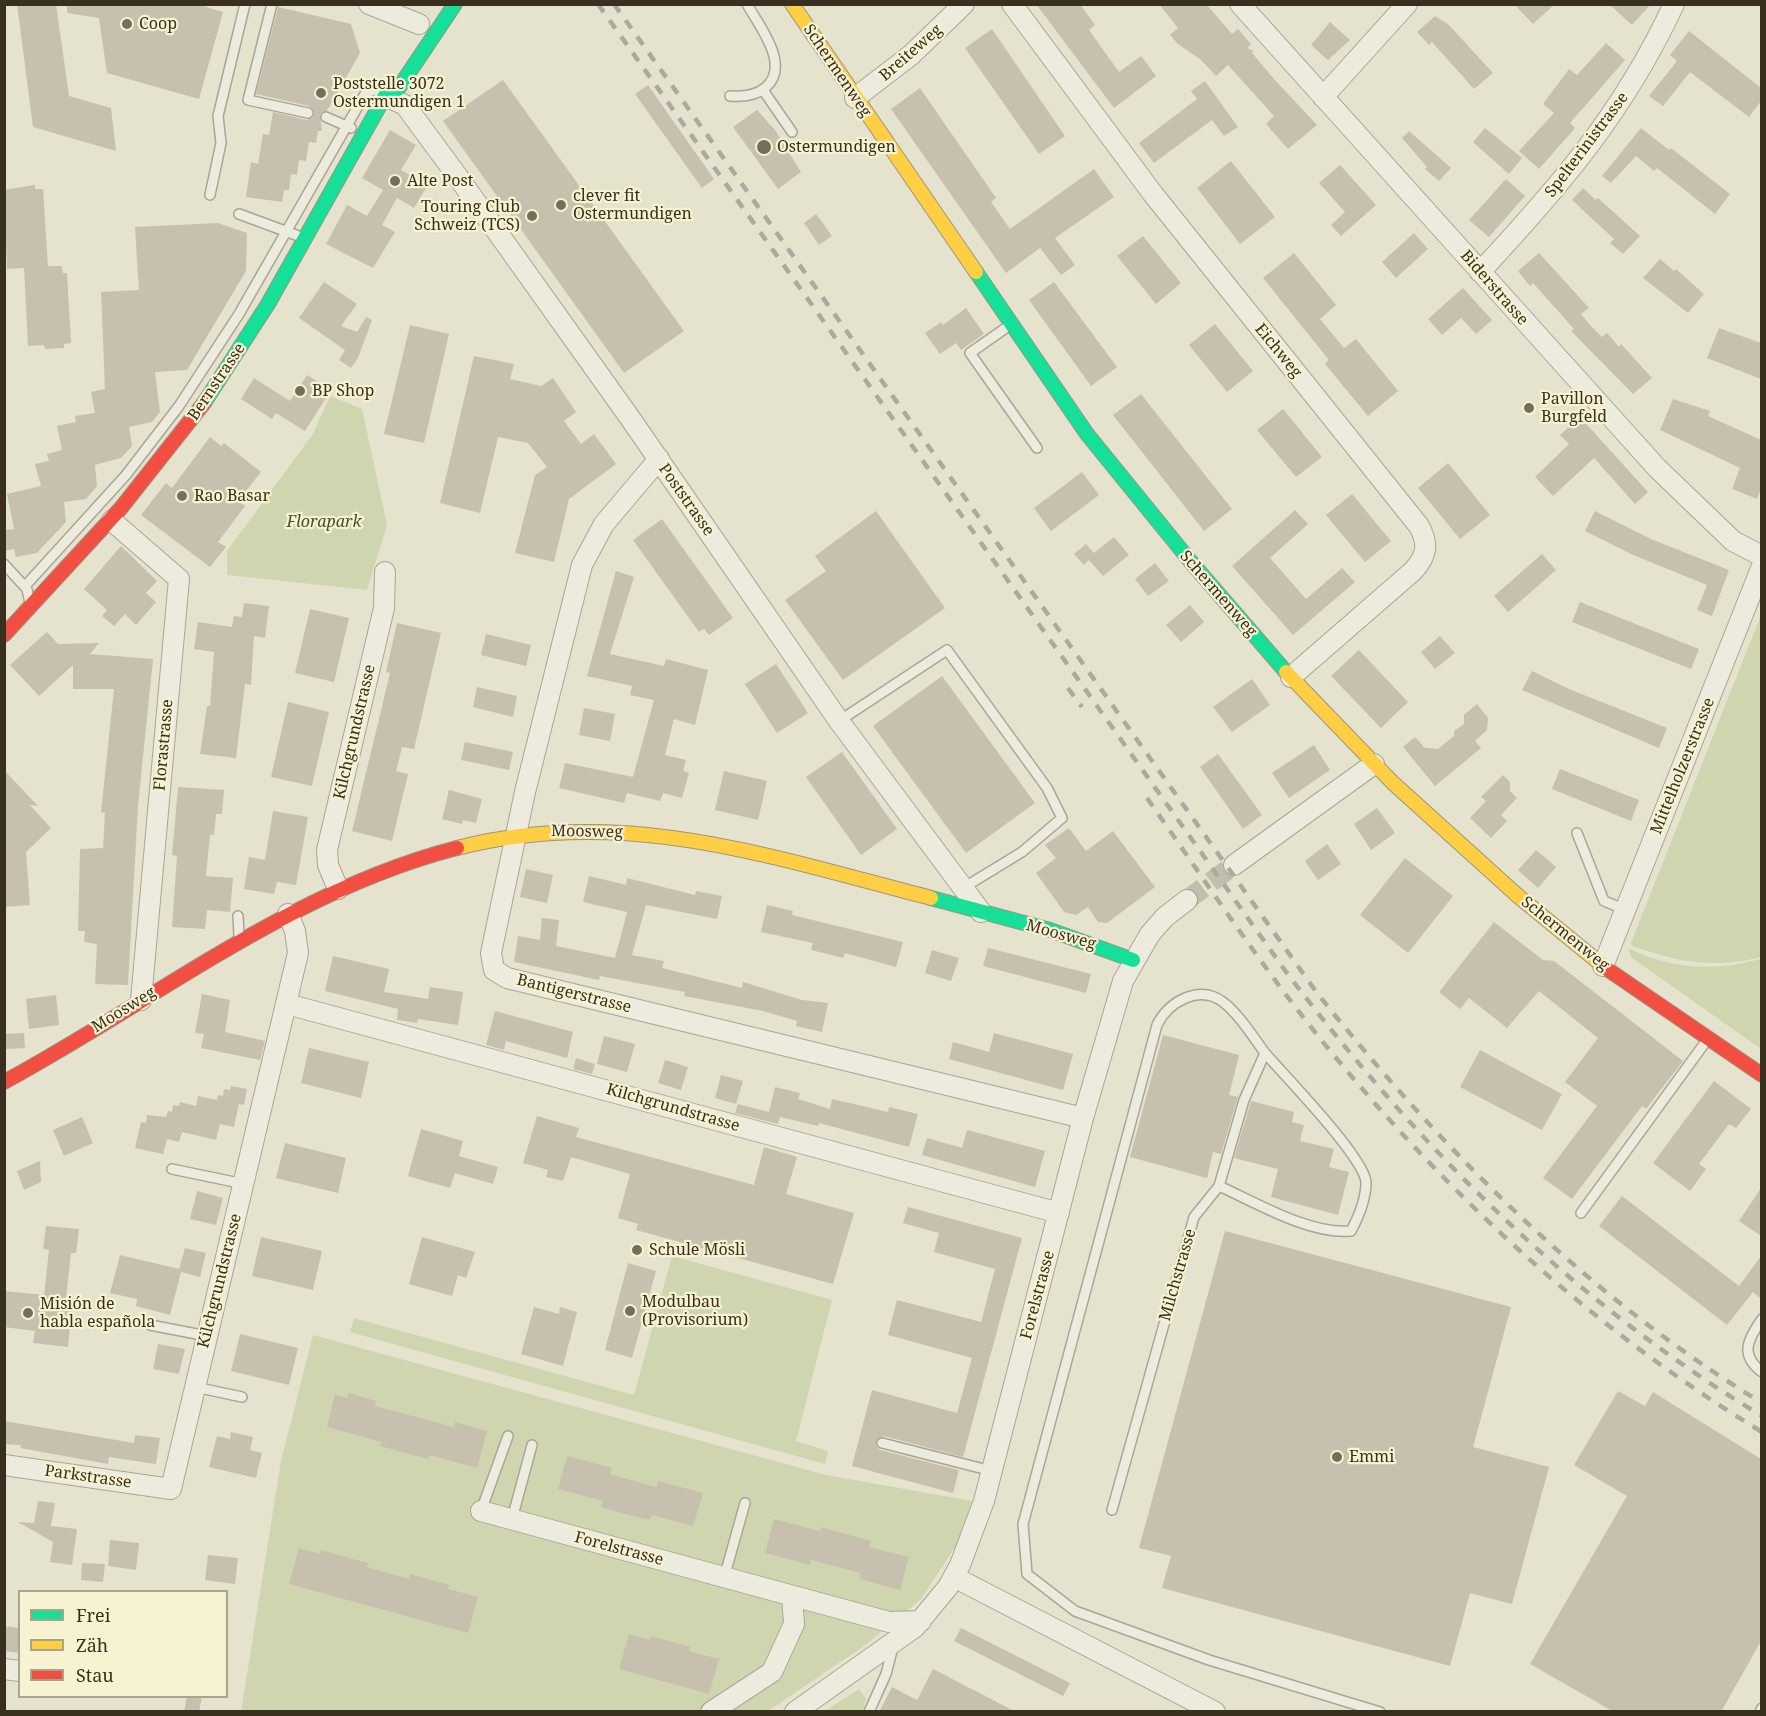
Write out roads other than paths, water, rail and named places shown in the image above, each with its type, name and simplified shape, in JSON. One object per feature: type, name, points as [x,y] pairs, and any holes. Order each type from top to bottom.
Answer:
[{"type":"street","points":[[369,4],[423,26]]},
{"type":"street","name":"Bernstrasse","points":[[384,91],[402,84],[423,26],[455,4]]},
{"type":"street","name":"Schermenweg","points":[[792,4],[1010,325],[1108,462],[1291,677],[1374,764],[1457,844],[1603,966],[1761,1075]]},
{"type":"street","name":"Breiteweg","points":[[855,98],[911,55],[964,4]]},
{"type":"street","name":"Eichweg","points":[[1012,4],[1153,194],[1419,526],[1426,538],[1424,556],[1413,571],[1291,677]]},
{"type":"street","name":"Biderstrasse","points":[[1240,4],[1657,468],[1733,541],[1761,556]]},
{"type":"street","points":[[1323,97],[1407,4]]},
{"type":"street","name":"Spelterinistrasse","points":[[1480,273],[1571,172],[1596,140],[1636,81],[1674,4]]},
{"type":"street","name":"Bernstrasse","points":[[4,635],[112,521],[172,446],[227,370],[364,134],[391,70]]},
{"type":"street","name":"Poststrasse","points":[[384,91],[405,105],[658,459],[839,721],[981,912]]},
{"type":"street","name":"Bantigerstrasse","points":[[658,459],[604,524],[582,565],[517,834],[491,953],[491,965],[501,976],[1083,1118]]},
{"type":"street","name":"Florastrasse","points":[[112,521],[179,579],[141,1000]]},
{"type":"street","name":"Mittelholzerstrasse","points":[[1603,966],[1761,566]]},
{"type":"street","name":"Kilchgrundstrasse","points":[[338,889],[328,866],[327,850],[384,608],[385,572]]},
{"type":"street","points":[[1234,865],[1374,764]]},
{"type":"street","name":"Moosweg","points":[[4,1082],[239,942],[338,889],[410,861],[517,834],[598,830],[696,840],[981,912],[1106,948],[1133,960]]},
{"type":"street","points":[[1133,960],[1165,917],[1187,900]]},
{"type":"street","name":"Kilchgrundstrasse","points":[[171,1489],[298,953],[295,931],[288,914]]},
{"type":"street","name":"Forelstrasse","points":[[795,1712],[894,1643],[921,1621],[954,1576],[971,1542],[992,1471],[1113,1010],[1133,960]]},
{"type":"street","name":"Kilchgrundstrasse","points":[[287,1004],[1059,1213]]},
{"type":"street","name":"Parkstrasse","points":[[4,1465],[171,1489]]},
{"type":"street","name":"Forelstrasse","points":[[481,1511],[889,1622],[921,1621]]},
{"type":"street","points":[[954,1576],[1215,1712]]},
{"type":"street","points":[[711,1712],[772,1672],[794,1624],[792,1596]]},
{"type":"lane","points":[[210,195],[221,143],[218,116],[245,4]]},
{"type":"lane","points":[[272,4],[248,100],[308,113]]},
{"type":"lane","points":[[730,96],[746,97],[763,90],[774,76],[776,61],[747,4]]},
{"type":"lane","points":[[763,90],[792,132]]},
{"type":"lane","points":[[26,588],[126,476],[180,406],[239,314],[365,94],[384,91]]},
{"type":"lane","points":[[326,117],[364,134]]},
{"type":"lane","points":[[240,214],[304,238]]},
{"type":"lane","points":[[1010,325],[970,353],[1037,448]]},
{"type":"lane","points":[[4,564],[26,588],[31,607]]},
{"type":"lane","points":[[839,721],[947,650],[1047,788],[1062,818],[1022,852],[963,888]]},
{"type":"lane","points":[[1577,833],[1604,901],[1626,910]]},
{"type":"lane","points":[[238,916],[239,942]]},
{"type":"lane","points":[[1219,1186],[1308,1225],[1338,1232],[1351,1231],[1360,1215],[1366,1180],[1359,1165],[1340,1139],[1223,1002],[1204,995],[1183,998],[1167,1009],[1157,1025],[1023,1524],[1027,1574],[1075,1611],[1209,1660],[1380,1712]]},
{"type":"lane","points":[[1581,1213],[1708,1038]]},
{"type":"lane","name":"Milchstrasse","points":[[1112,1510],[1194,1217],[1219,1186],[1244,1100],[1265,1053]]},
{"type":"lane","points":[[172,1169],[244,1184]]},
{"type":"lane","points":[[1761,1319],[1748,1340],[1746,1352],[1748,1359],[1761,1372]]},
{"type":"lane","points":[[150,1324],[207,1336]]},
{"type":"lane","points":[[194,1387],[242,1397]]},
{"type":"lane","points":[[481,1511],[508,1436]]},
{"type":"lane","points":[[882,1443],[992,1471]]},
{"type":"lane","points":[[512,1519],[532,1445]]},
{"type":"lane","points":[[724,1578],[745,1503]]},
{"type":"lane","points":[[869,1712],[886,1674],[894,1643]]},
{"type":"tunnel","points":[[1187,900],[1234,865]]},
{"type":"railway","points":[[598,4],[1284,969],[1335,1035],[1388,1098],[1444,1158],[1501,1216],[1562,1271],[1625,1322],[1692,1371],[1762,1416]]},
{"type":"railway","points":[[614,4],[1317,993],[1365,1052],[1467,1164],[1578,1268],[1636,1316],[1698,1361],[1762,1403]]},
{"type":"railway","points":[[1068,688],[1082,707]]},
{"type":"railway","points":[[1147,798],[1287,996],[1383,1113],[1432,1165],[1482,1215],[1588,1309],[1702,1394],[1762,1432]]},
{"type":"place","name":"Coop","points":[[127,24]]},
{"type":"place","name":"Poststelle 3072 Ostermundigen 1","points":[[321,93]]},
{"type":"place","name":"Ostermundigen","points":[[764,147]]},
{"type":"place","name":"Alte Post","points":[[395,181]]},
{"type":"place","name":"clever fit Ostermundigen","points":[[561,205]]},
{"type":"place","name":"Touring Club Schweiz (TCS)","points":[[532,216]]},
{"type":"place","name":"BP Shop","points":[[300,391]]},
{"type":"place","name":"Pavillon Burgfeld","points":[[1529,408]]},
{"type":"place","name":"Rao Basar","points":[[182,496]]},
{"type":"place","name":"Schule Mösli","points":[[637,1250]]},
{"type":"place","name":"Modulbau (Provisorium)","points":[[630,1311]]},
{"type":"place","name":"Misión de habla española","points":[[28,1313]]},
{"type":"place","name":"Emmi","points":[[1337,1457]]},
{"type":"park label","name":"Florapark","points":[[324,522]]}]
